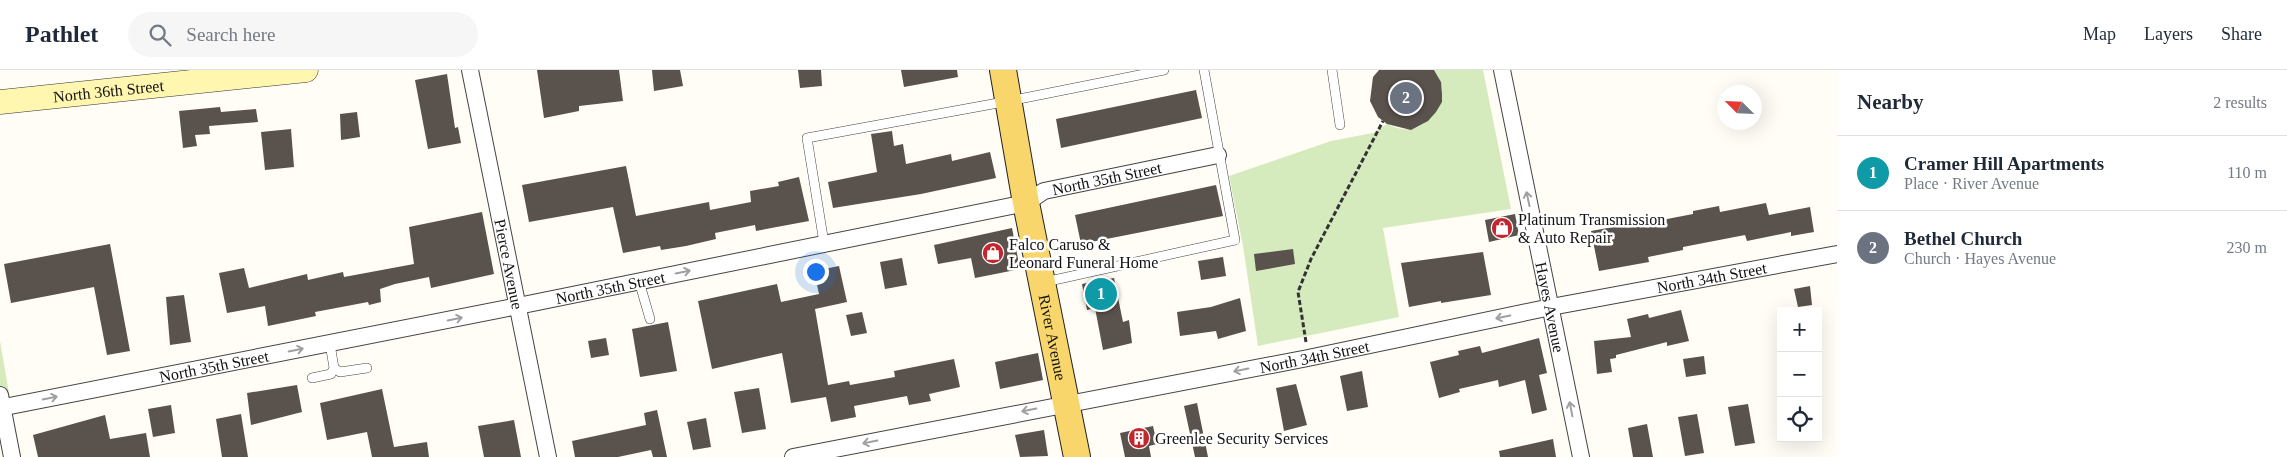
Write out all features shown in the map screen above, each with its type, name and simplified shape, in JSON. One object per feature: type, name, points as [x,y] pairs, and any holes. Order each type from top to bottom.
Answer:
[{"type":"main road","name":"River Avenue","points":[[1003,70],[1026,203],[1077,457]]},
{"type":"street","name":"North 36th Street","points":[[0,102],[306,70]]},
{"type":"street","name":"Pierce Avenue","points":[[470,70],[548,457]]},
{"type":"street","name":"Hayes Avenue","points":[[1502,70],[1581,457]]},
{"type":"street","name":"North 35th Street","points":[[1,404],[330,344],[1026,203],[1044,190],[1218,155]]},
{"type":"street","name":"North 34th Street","points":[[793,457],[1308,358],[1551,307],[1837,254]]},
{"type":"street","points":[[1,404],[12,457]]},
{"type":"lane","points":[[824,243],[807,138],[1164,70]]},
{"type":"lane","points":[[1042,282],[1235,240],[1204,70]]},
{"type":"lane","points":[[1332,70],[1340,125]]},
{"type":"lane","points":[[639,281],[650,319]]},
{"type":"lane","points":[[312,378],[331,374],[334,368],[330,344]]},
{"type":"lane","points":[[334,368],[340,372],[367,368]]},
{"type":"path","points":[[1308,358],[1298,292],[1311,259],[1383,121]]},
{"type":"green space","points":[[1434,70],[1483,70],[1511,209],[1383,228],[1399,317],[1258,346],[1243,246],[1229,176],[1331,141],[1373,133],[1387,124],[1406,129],[1415,128],[1423,124],[1435,113],[1441,99],[1441,84]]},
{"type":"green space","points":[[0,341],[10,399],[0,401]]},
{"type":"building","points":[[537,70],[619,70],[623,101],[579,106],[579,111],[544,118]]},
{"type":"building","points":[[652,70],[680,70],[683,86],[654,91]]},
{"type":"building","points":[[798,70],[821,70],[822,86],[800,88]]},
{"type":"building","points":[[901,70],[957,70],[958,77],[904,87]]},
{"type":"building","points":[[1379,70],[1434,70],[1441,82],[1442,94],[1442,102],[1436,112],[1428,121],[1411,130],[1387,124],[1378,117],[1370,101],[1373,77]]},
{"type":"building","points":[[447,74],[455,128],[458,127],[461,143],[428,149],[415,80]]},
{"type":"building","points":[[1196,90],[1202,118],[1061,148],[1056,119]]},
{"type":"building","points":[[220,107],[221,112],[256,109],[258,122],[209,126],[210,134],[195,135],[197,146],[183,148],[179,111]]},
{"type":"building","points":[[357,112],[360,137],[341,140],[340,114]]},
{"type":"building","points":[[291,129],[294,167],[265,170],[261,132]]},
{"type":"building","points":[[892,131],[894,146],[903,144],[906,164],[951,154],[952,161],[990,152],[996,178],[921,194],[833,208],[828,182],[877,172],[871,134]]},
{"type":"building","points":[[626,166],[636,216],[709,202],[710,210],[751,202],[750,191],[779,186],[778,182],[799,177],[809,221],[756,231],[755,225],[715,233],[716,239],[686,246],[661,250],[660,246],[623,253],[613,207],[529,222],[522,185]]},
{"type":"building","points":[[1216,185],[1223,216],[1081,244],[1075,215]]},
{"type":"building","points":[[1766,203],[1769,215],[1810,207],[1814,232],[1791,236],[1791,232],[1747,241],[1745,235],[1683,247],[1683,250],[1648,257],[1649,262],[1599,271],[1591,231],[1693,214],[1693,211],[1719,206],[1720,212]]},
{"type":"building","points":[[482,212],[494,274],[431,288],[429,277],[395,284],[380,289],[381,302],[369,305],[368,302],[315,312],[316,316],[268,326],[265,306],[227,313],[219,273],[244,268],[249,288],[307,274],[308,280],[343,272],[344,277],[414,264],[409,227]]},
{"type":"building","name":"Platinum Transmission & Auto Repair","points":[[1515,214],[1519,235],[1489,242],[1485,220]]},
{"type":"building","name":"Falco Caruso & Leonard Funeral Home","points":[[1012,228],[1020,269],[975,278],[971,258],[938,264],[934,245]]},
{"type":"building","points":[[110,244],[130,351],[107,355],[94,287],[11,303],[4,264]]},
{"type":"building","points":[[1293,249],[1295,264],[1256,271],[1254,254]]},
{"type":"building","points":[[1483,252],[1491,295],[1409,307],[1401,263]]},
{"type":"building","points":[[1223,257],[1226,276],[1201,280],[1198,261]]},
{"type":"building","points":[[902,258],[907,285],[885,289],[880,262]]},
{"type":"building","points":[[839,266],[847,302],[815,309],[828,385],[849,381],[850,385],[895,377],[894,371],[954,359],[960,387],[929,394],[931,401],[909,405],[907,396],[854,406],[856,417],[831,422],[826,397],[791,403],[782,353],[712,369],[698,301],[777,284],[781,302],[819,294],[814,271]]},
{"type":"building","points":[[1114,278],[1123,322],[1129,320],[1132,343],[1103,350],[1095,308],[1087,310],[1082,284]]},
{"type":"building","points":[[1810,286],[1812,305],[1798,307],[1794,289]]},
{"type":"building","points":[[184,295],[191,342],[170,345],[166,297]]},
{"type":"building","points":[[1240,298],[1246,331],[1218,339],[1216,331],[1180,336],[1177,312],[1211,307]]},
{"type":"building","points":[[1681,310],[1689,341],[1667,346],[1667,342],[1616,355],[1616,358],[1610,359],[1612,372],[1597,374],[1594,341],[1631,337],[1627,319],[1648,314],[1649,318]]},
{"type":"building","points":[[862,312],[867,333],[851,336],[846,315]]},
{"type":"building","points":[[668,322],[677,371],[640,377],[632,329]]},
{"type":"building","points":[[606,338],[609,355],[591,358],[588,341]]},
{"type":"building","points":[[1539,338],[1547,373],[1539,375],[1547,410],[1532,414],[1525,380],[1499,387],[1498,380],[1459,389],[1460,392],[1439,398],[1430,362],[1459,355],[1458,351],[1480,346],[1482,353]]},
{"type":"building","points":[[1038,353],[1043,380],[1000,389],[995,362]]},
{"type":"building","points":[[1704,356],[1706,374],[1686,377],[1683,359]]},
{"type":"building","points":[[1362,371],[1368,407],[1347,411],[1340,376]]},
{"type":"building","points":[[1296,384],[1307,425],[1284,431],[1276,388]]},
{"type":"building","points":[[297,385],[302,412],[251,425],[247,393]]},
{"type":"building","points":[[759,388],[766,429],[742,433],[734,392]]},
{"type":"building","points":[[382,389],[394,447],[427,442],[429,457],[372,457],[367,432],[327,440],[320,403]]},
{"type":"building","points":[[1197,403],[1208,457],[1195,457],[1184,406]]},
{"type":"building","points":[[1748,404],[1755,443],[1735,446],[1728,407]]},
{"type":"building","points":[[171,405],[175,433],[153,437],[148,409]]},
{"type":"building","points":[[657,410],[667,457],[653,457],[651,450],[618,457],[575,457],[572,441],[646,425],[644,413]]},
{"type":"building","points":[[241,414],[248,457],[222,457],[216,419]]},
{"type":"building","points":[[1697,414],[1704,453],[1685,456],[1678,417]]},
{"type":"building","points":[[105,415],[110,439],[146,433],[150,457],[38,457],[33,435]]},
{"type":"building","points":[[706,418],[711,447],[693,450],[687,422]]},
{"type":"building","points":[[514,420],[521,457],[484,457],[478,426]]},
{"type":"building","points":[[1647,424],[1653,457],[1633,457],[1628,428]]},
{"type":"building","name":"Greenlee Security Services","points":[[1153,426],[1157,444],[1149,446],[1151,457],[1125,457],[1120,433]]},
{"type":"building","points":[[1044,430],[1048,456],[1020,457],[1015,435]]},
{"type":"building","points":[[1553,439],[1556,457],[1500,457],[1499,451]]},
{"type":"place","name":"Bethel Church","points":[[1406,98]]},
{"type":"place","name":"Platinum Transmission & Auto Repair","points":[[1502,228]]},
{"type":"place","name":"Falco Caruso & Leonard Funeral Home","points":[[993,253]]},
{"type":"place","name":"Cramer Hill Apartments","points":[[1101,294]]},
{"type":"place","name":"Greenlee Security Services","points":[[1139,438]]}]
